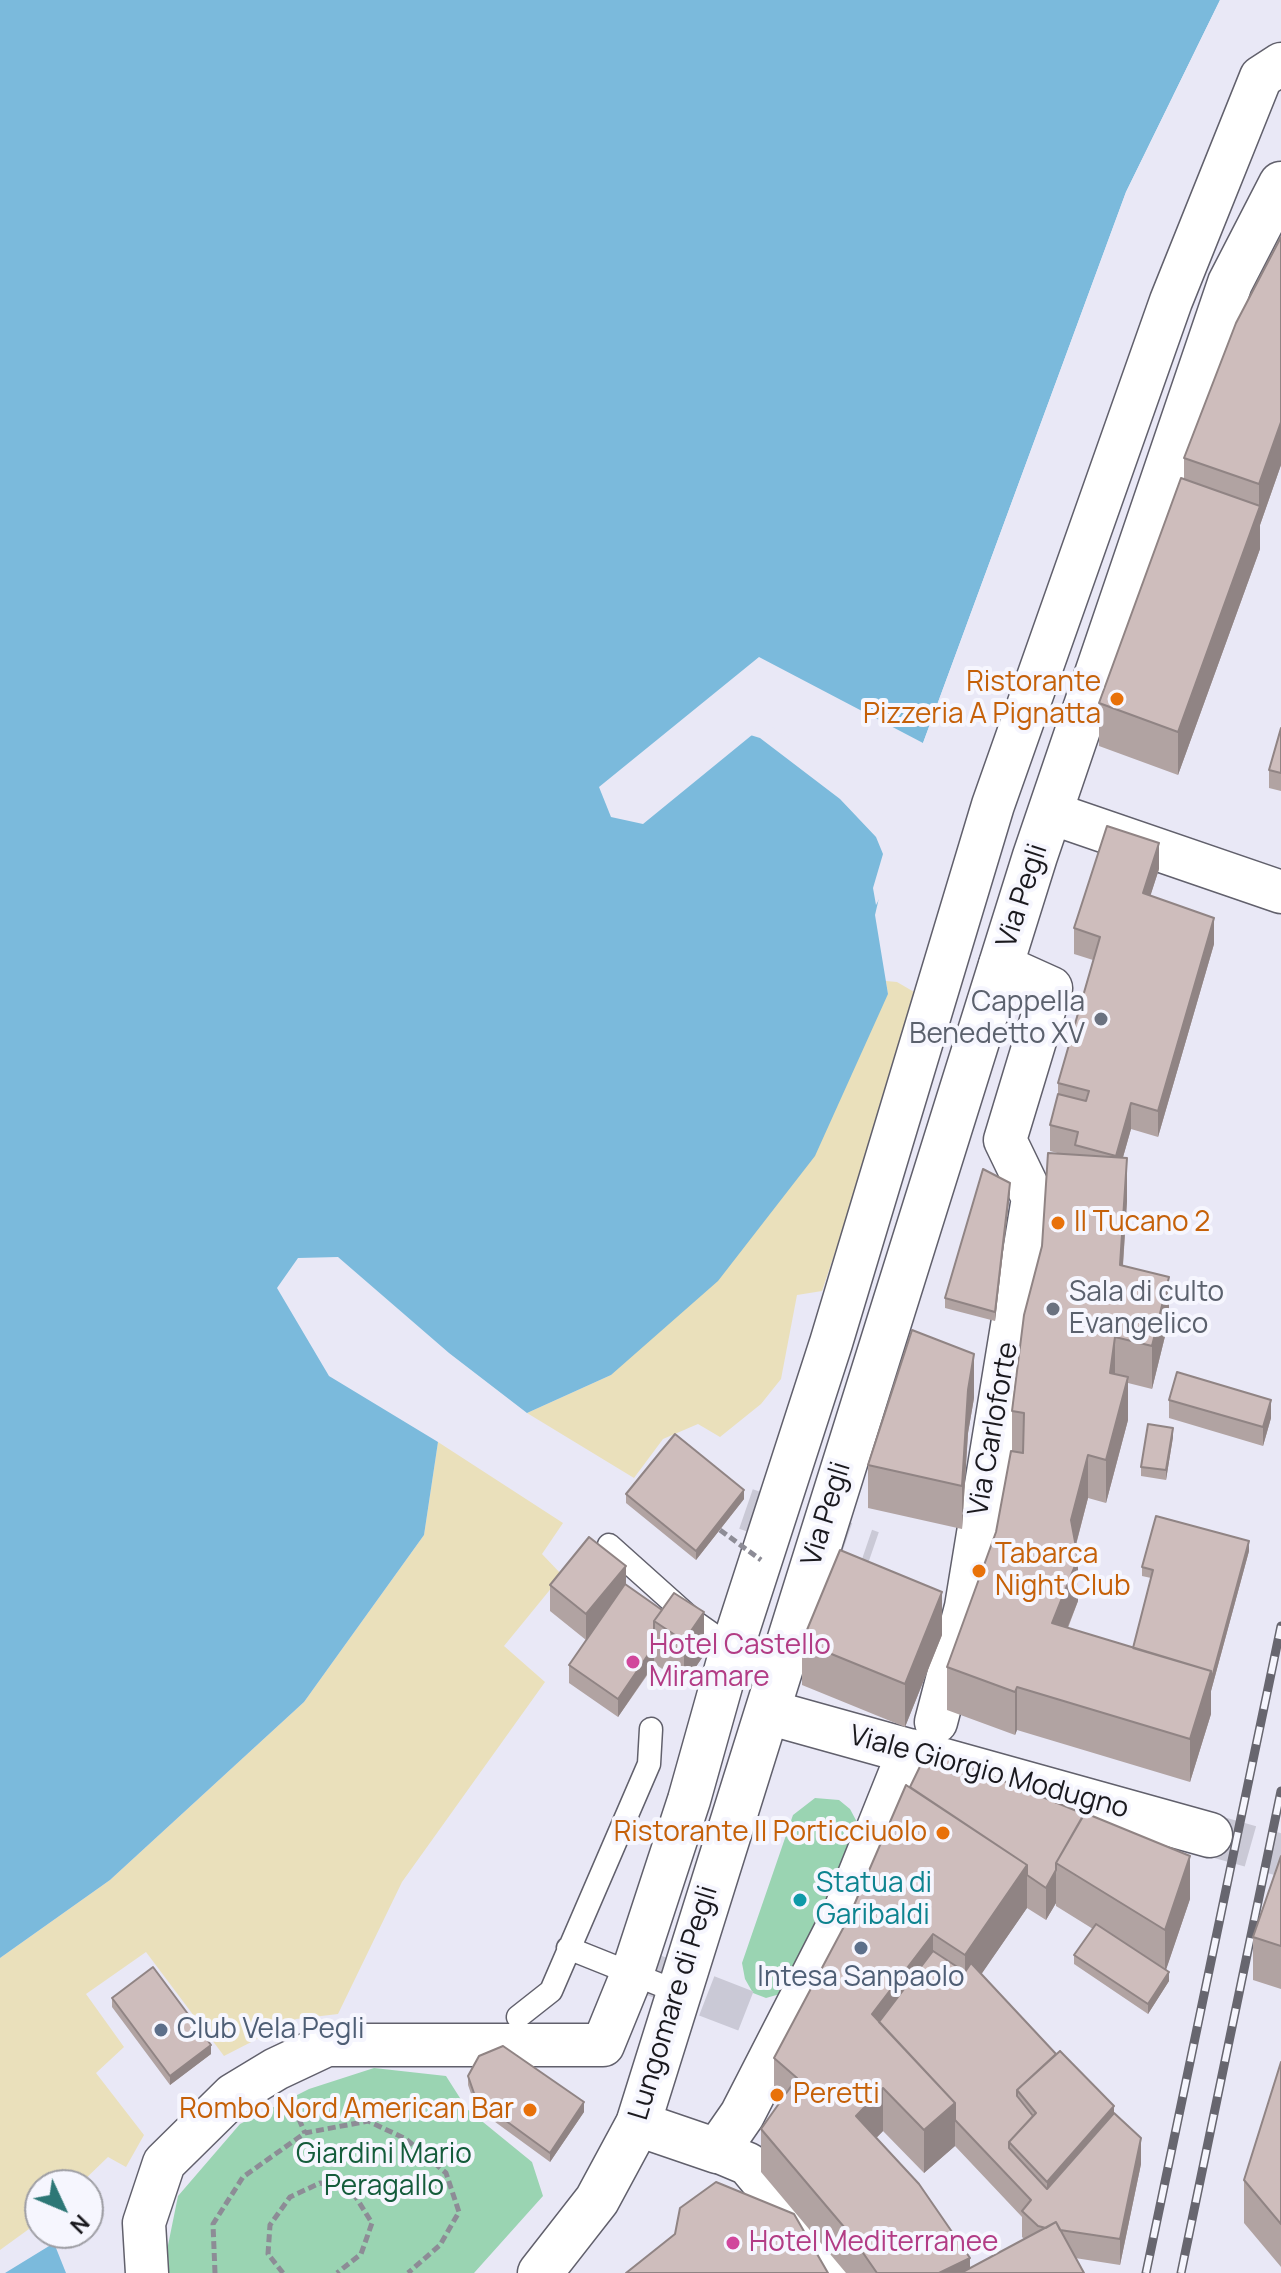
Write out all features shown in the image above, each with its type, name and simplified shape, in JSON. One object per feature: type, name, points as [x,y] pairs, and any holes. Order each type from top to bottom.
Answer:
[{"type":"main road","name":"Via Pegli","points":[[772,1696],[950,1122],[1051,813],[1230,283],[1281,184]]},
{"type":"main road","name":"Viale Giorgio Modugno","points":[[772,1696],[923,1736],[1210,1835]]},
{"type":"main road","name":"Lungomare di Pegli","points":[[540,2273],[597,2200],[638,2124],[772,1696]]},
{"type":"main road","points":[[638,2124],[717,2151],[742,2115],[843,1918],[923,1736]]},
{"type":"street","points":[[147,2273],[144,2223],[164,2163],[233,2095],[327,2045],[504,2031],[603,2045],[632,1974],[689,1800],[732,1648],[831,1343],[993,805],[1171,301],[1261,77],[1281,64]]},
{"type":"street","points":[[1051,813],[1281,892]]},
{"type":"street","points":[[950,1122],[1005,1140],[1051,988],[1000,965]]},
{"type":"street","name":"Via Carloforte","points":[[923,1736],[966,1607],[1033,1198],[1005,1140]]},
{"type":"street","points":[[717,2151],[748,2164],[839,2273]]},
{"type":"lane","points":[[609,1545],[695,1622],[732,1648],[772,1696]]},
{"type":"lane","points":[[504,2031],[551,1991],[649,1764],[651,1729]]},
{"type":"lane","points":[[568,1948],[678,1992]]},
{"type":"path","points":[[720,1530],[761,1560]]},
{"type":"path","points":[[215,2273],[213,2224],[243,2177],[305,2133],[368,2121],[406,2139],[446,2173],[459,2212],[440,2245],[408,2273]]},
{"type":"path","points":[[283,2273],[268,2254],[270,2225],[290,2197],[320,2183],[352,2191],[372,2223],[361,2254],[337,2273]]},
{"type":"green space","points":[[815,1798],[839,1800],[850,1809],[858,1824],[851,1853],[780,1994],[766,1998],[753,1993],[745,1979],[742,1963],[793,1815]]},
{"type":"green space","name":"Giardini Mario Peragallo","points":[[374,2068],[446,2076],[467,2109],[532,2162],[543,2196],[474,2273],[167,2273],[165,2260],[178,2196],[240,2124],[309,2089]]},
{"type":"sand","points":[[886,981],[897,982],[921,996],[822,1291],[797,1295],[781,1379],[761,1404],[720,1437],[698,1424],[663,1439],[634,1478],[527,1413],[611,1375],[888,994]]},
{"type":"sand","points":[[438,1442],[563,1523],[542,1554],[562,1575],[504,1646],[545,1682],[402,1882],[338,2014],[296,2019],[224,2056],[146,1952],[86,1994],[124,2047],[96,2073],[144,2135],[126,2167],[108,2157],[96,2169],[24,2169],[24,2233],[0,2250],[0,1958],[110,1880],[304,1702],[424,1535]]},
{"type":"water","points":[[0,0],[1220,0],[1126,192],[923,743],[759,657],[599,787],[611,817],[643,824],[763,726],[894,833],[875,915],[888,994],[815,1156],[718,1281],[611,1375],[527,1413],[449,1353],[338,1257],[298,1258],[277,1288],[329,1376],[438,1442],[424,1535],[304,1702],[110,1880],[0,1958]]},
{"type":"water","points":[[44,2249],[56,2249],[66,2273],[5,2273]]},
{"type":"pier","points":[[1220,0],[1224,1],[1130,194],[926,744],[921,747],[918,745],[923,743],[1126,192]]},
{"type":"pier","points":[[764,722],[853,778],[898,831],[886,886],[876,905],[873,888],[883,854],[876,837],[840,799],[760,738],[747,734]]},
{"type":"building","points":[[1281,237],[1281,422],[1259,484],[1184,458],[1236,323]]},
{"type":"building","points":[[1181,478],[1260,506],[1178,732],[1099,703]]},
{"type":"building","points":[[1281,728],[1281,773],[1269,770]]},
{"type":"building","points":[[1107,826],[1159,843],[1143,893],[1214,918],[1158,1111],[1131,1103],[1116,1156],[1075,1145],[1078,1132],[1050,1125],[1058,1094],[1086,1101],[1089,1091],[1058,1083],[1100,937],[1074,928]]},
{"type":"building","points":[[1048,1153],[1127,1158],[1120,1265],[1169,1277],[1152,1346],[1115,1337],[1110,1373],[1128,1377],[1106,1460],[1088,1455],[1071,1520],[1078,1558],[1052,1623],[1211,1671],[1190,1739],[1017,1687],[1015,1692],[947,1667],[996,1532],[1011,1451],[1023,1453],[1024,1413],[1012,1411],[1024,1315],[1042,1246]]},
{"type":"building","points":[[983,1169],[1010,1183],[995,1312],[945,1298]]},
{"type":"building","points":[[912,1330],[974,1354],[968,1390],[962,1486],[868,1465]]},
{"type":"building","points":[[1177,1372],[1271,1400],[1263,1427],[1169,1400]]},
{"type":"building","points":[[1148,1424],[1173,1428],[1166,1470],[1141,1467]]},
{"type":"building","points":[[675,1434],[744,1490],[696,1551],[626,1494]]},
{"type":"building","points":[[1156,1516],[1249,1541],[1211,1681],[1211,1671],[1133,1648],[1153,1570],[1142,1567]]},
{"type":"building","points":[[589,1537],[626,1566],[586,1614],[550,1585]]},
{"type":"building","points":[[840,1550],[942,1592],[905,1684],[802,1642]]},
{"type":"building","points":[[625,1584],[662,1610],[654,1621],[654,1646],[618,1699],[569,1665]]},
{"type":"building","points":[[674,1593],[704,1612],[684,1641],[654,1621]]},
{"type":"building","points":[[928,1750],[1084,1814],[1056,1863],[1056,1870],[1046,1888],[1027,1875],[1027,1865],[910,1787]]},
{"type":"building","points":[[906,1785],[1027,1865],[965,1955],[933,1934],[872,2014],[955,2103],[924,2130],[883,2088],[856,2116],[919,2184],[970,2258],[939,2273],[877,2273],[850,2234],[761,2129],[797,2078],[774,2058],[848,1919]]},
{"type":"building","points":[[1085,1813],[1190,1856],[1165,1930],[1056,1863]]},
{"type":"building","points":[[1281,1856],[1281,1946],[1253,1937]]},
{"type":"building","points":[[1096,1924],[1169,1972],[1148,2004],[1074,1955]]},
{"type":"building","points":[[933,1951],[965,1972],[971,1963],[1056,2054],[1017,2090],[1017,2096],[1033,2116],[1009,2142],[1009,2148],[1047,2189],[1114,2113],[1141,2138],[1120,2239],[1060,2230],[1056,2222],[1046,2228],[1038,2226],[1022,2211],[1031,2200],[955,2120],[955,2103],[879,2022]]},
{"type":"building","points":[[153,1967],[211,2045],[170,2076],[112,1998]]},
{"type":"building","name":"Rombo Nord American Bar","points":[[503,2046],[584,2102],[550,2153],[476,2099],[468,2076],[479,2056]]},
{"type":"building","points":[[1060,2051],[1114,2106],[1047,2182],[1009,2142],[1036,2113],[1017,2090]]},
{"type":"building","points":[[1281,2062],[1281,2224],[1244,2180]]},
{"type":"building","points":[[716,2182],[794,2214],[828,2273],[626,2273],[675,2234],[680,2208]]},
{"type":"building","points":[[1056,2222],[1084,2273],[961,2273]]},
{"type":"tunnel","points":[[746,1509],[872,1552]]},
{"type":"tunnel","points":[[1210,1835],[1281,1855]]},
{"type":"tunnel","points":[[648,1973],[751,2013]]},
{"type":"railway","points":[[1146,2273],[1281,1626]]},
{"type":"railway","points":[[1181,2273],[1281,1791]]},
{"type":"place","name":"Ristorante Pizzeria A Pignatta","points":[[1117,699]]},
{"type":"place","name":"Cappella Benedetto XV","points":[[1101,1019]]},
{"type":"place","name":"Il Tucano 2","points":[[1058,1223]]},
{"type":"place","name":"Sala di culto Evangelico","points":[[1053,1309]]},
{"type":"place","name":"Tabarca Night Club","points":[[979,1571]]},
{"type":"place","name":"Hotel Castello Miramare","points":[[633,1662]]},
{"type":"place","name":"Ristorante Il Porticciuolo","points":[[943,1833]]},
{"type":"place","name":"Statua di Garibaldi","points":[[800,1900]]},
{"type":"place","name":"Intesa Sanpaolo","points":[[861,1948]]},
{"type":"place","name":"Club Vela Pegli","points":[[161,2030]]},
{"type":"place","name":"Peretti","points":[[777,2095]]},
{"type":"place","name":"Rombo Nord American Bar","points":[[530,2110]]},
{"type":"place","name":"Hotel Mediterranee","points":[[733,2243]]}]
